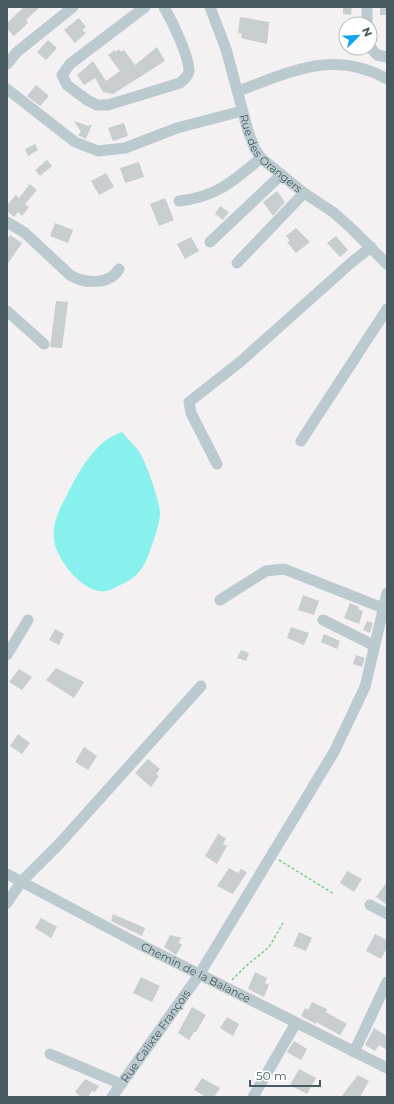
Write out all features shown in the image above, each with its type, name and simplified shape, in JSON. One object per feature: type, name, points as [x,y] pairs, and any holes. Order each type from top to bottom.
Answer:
[{"type":"street","points":[[7,64],[17,52],[73,7]]},
{"type":"street","points":[[145,7],[70,64],[62,75],[67,85],[97,105],[108,105],[180,82],[186,78],[189,72],[188,62],[173,22],[164,7]]},
{"type":"street","name":"Rue des Orangers","points":[[210,7],[226,50],[238,91],[242,111],[252,141],[261,158],[304,193],[332,212],[387,264]]},
{"type":"street","points":[[238,91],[304,67],[318,65],[354,65],[387,79]]},
{"type":"street","points":[[7,90],[75,142],[98,150],[125,148],[176,128],[242,111]]},
{"type":"street","points":[[179,201],[212,194],[223,188],[261,158]]},
{"type":"street","points":[[210,242],[281,175]]},
{"type":"street","points":[[237,263],[304,193]]},
{"type":"street","points":[[7,222],[25,233],[70,275],[78,280],[95,281],[110,279],[115,276],[119,269]]},
{"type":"street","points":[[217,464],[191,413],[189,402],[240,362],[371,248]]},
{"type":"street","points":[[301,441],[387,309]]},
{"type":"street","points":[[7,311],[44,344]]},
{"type":"street","points":[[220,600],[266,572],[284,569],[383,608]]},
{"type":"street","name":"Rue Calixte François","points":[[112,1097],[199,975],[334,752],[365,687],[387,593]]},
{"type":"street","points":[[7,655],[28,620]]},
{"type":"street","points":[[323,620],[374,645]]},
{"type":"street","points":[[7,903],[21,882],[60,843],[201,686]]},
{"type":"street","name":"Chemin de la Balance","points":[[7,874],[199,975],[387,1068]]},
{"type":"street","points":[[370,905],[387,914]]},
{"type":"street","points":[[354,1052],[387,982]]},
{"type":"street","points":[[253,1097],[296,1023]]},
{"type":"street","points":[[50,1054],[121,1084]]},
{"type":"path","points":[[273,855],[334,894]]},
{"type":"path","points":[[227,989],[232,980],[269,947],[283,923]]},
{"type":"water","points":[[122,432],[138,450],[152,480],[158,499],[160,513],[159,520],[157,531],[148,556],[138,573],[112,589],[98,591],[80,582],[66,566],[56,548],[54,529],[61,507],[88,459],[103,443],[112,436]]},
{"type":"building","points":[[24,7],[40,7],[26,20],[28,23],[14,36],[7,29],[7,23]]},
{"type":"building","points":[[343,7],[352,7],[351,15],[343,14]]},
{"type":"building","points":[[380,7],[387,7],[387,15],[380,15]]},
{"type":"building","points":[[240,17],[269,22],[267,44],[241,38],[242,34],[238,33]]},
{"type":"building","points":[[79,18],[86,27],[82,30],[86,33],[75,43],[64,30]]},
{"type":"building","points":[[48,40],[57,48],[46,60],[37,52]]},
{"type":"building","points":[[157,47],[165,61],[113,94],[103,92],[95,78],[84,85],[77,75],[93,61],[106,81],[120,71],[108,55],[115,50],[116,52],[119,49],[121,52],[124,50],[135,65]]},
{"type":"building","points":[[36,85],[49,96],[40,106],[27,96]]},
{"type":"building","points":[[74,121],[88,126],[92,124],[86,139],[78,135],[81,132]]},
{"type":"building","points":[[124,123],[128,136],[113,141],[108,128]]},
{"type":"building","points":[[35,144],[38,150],[28,156],[25,149]]},
{"type":"building","points":[[47,160],[52,166],[40,176],[35,170]]},
{"type":"building","points":[[139,162],[144,177],[125,183],[120,168]]},
{"type":"building","points":[[106,173],[114,187],[99,195],[91,181]]},
{"type":"building","points":[[30,184],[37,190],[25,204],[29,207],[22,216],[18,212],[14,217],[7,211],[7,205],[16,195],[19,198]]},
{"type":"building","points":[[277,191],[285,202],[273,216],[263,202]]},
{"type":"building","points":[[165,198],[174,220],[159,226],[150,204]]},
{"type":"building","points":[[220,206],[229,212],[223,220],[215,214]]},
{"type":"building","points":[[55,223],[73,230],[68,243],[50,236]]},
{"type":"building","points":[[296,228],[310,242],[296,253],[287,242],[290,241],[286,236]]},
{"type":"building","points":[[10,235],[22,243],[7,265],[7,239]]},
{"type":"building","points":[[336,236],[348,250],[340,257],[327,243]]},
{"type":"building","points":[[191,237],[199,251],[185,259],[177,244]]},
{"type":"building","points":[[56,301],[68,302],[62,348],[50,347]]},
{"type":"building","points":[[303,595],[319,601],[314,615],[298,610]]},
{"type":"building","points":[[350,603],[359,607],[358,609],[363,611],[359,624],[344,618]]},
{"type":"building","points":[[367,621],[373,623],[370,633],[363,630]]},
{"type":"building","points":[[291,627],[309,633],[304,645],[287,638]]},
{"type":"building","points":[[55,629],[64,634],[59,645],[49,640]]},
{"type":"building","points":[[324,634],[340,641],[337,649],[321,642]]},
{"type":"building","points":[[241,650],[249,653],[246,661],[237,658]]},
{"type":"building","points":[[356,655],[365,658],[362,667],[353,664]]},
{"type":"building","points":[[56,668],[84,682],[74,698],[46,680]]},
{"type":"building","points":[[19,669],[32,677],[22,690],[9,682]]},
{"type":"building","points":[[18,734],[30,743],[22,754],[10,746]]},
{"type":"building","points":[[84,747],[97,756],[88,770],[75,762]]},
{"type":"building","points":[[148,759],[160,769],[156,774],[159,776],[151,787],[135,773]]},
{"type":"building","points":[[218,834],[226,838],[223,844],[227,846],[217,864],[205,856]]},
{"type":"building","points":[[229,868],[238,873],[241,869],[247,872],[233,894],[217,886]]},
{"type":"building","points":[[347,871],[362,879],[354,892],[340,883]]},
{"type":"building","points":[[387,882],[387,905],[376,897]]},
{"type":"building","points":[[113,914],[145,928],[142,936],[111,921]]},
{"type":"building","points":[[41,918],[57,927],[51,938],[35,928]]},
{"type":"building","points":[[299,932],[312,938],[306,951],[293,946]]},
{"type":"building","points":[[375,934],[387,940],[387,948],[381,959],[366,951]]},
{"type":"building","points":[[170,935],[182,938],[178,942],[182,945],[176,955],[164,947]]},
{"type":"building","points":[[255,972],[267,978],[265,983],[269,985],[264,997],[248,989]]},
{"type":"building","points":[[141,977],[160,986],[152,1002],[133,993]]},
{"type":"building","points":[[312,1002],[327,1009],[326,1012],[347,1024],[340,1035],[301,1016],[305,1008],[308,1010]]},
{"type":"building","points":[[192,1007],[206,1015],[196,1032],[194,1032],[189,1040],[178,1033]]},
{"type":"building","points":[[227,1017],[239,1024],[233,1036],[220,1028]]},
{"type":"building","points":[[374,1028],[387,1036],[387,1050],[379,1045],[375,1051],[365,1045]]},
{"type":"building","points":[[294,1041],[307,1049],[301,1060],[287,1052]]},
{"type":"building","points":[[299,1069],[316,1078],[307,1094],[290,1085]]},
{"type":"building","points":[[358,1075],[369,1081],[360,1097],[341,1097]]},
{"type":"building","points":[[202,1078],[220,1088],[214,1097],[206,1097],[194,1090]]},
{"type":"building","points":[[85,1079],[99,1086],[95,1092],[92,1091],[88,1097],[81,1097],[75,1092]]}]
